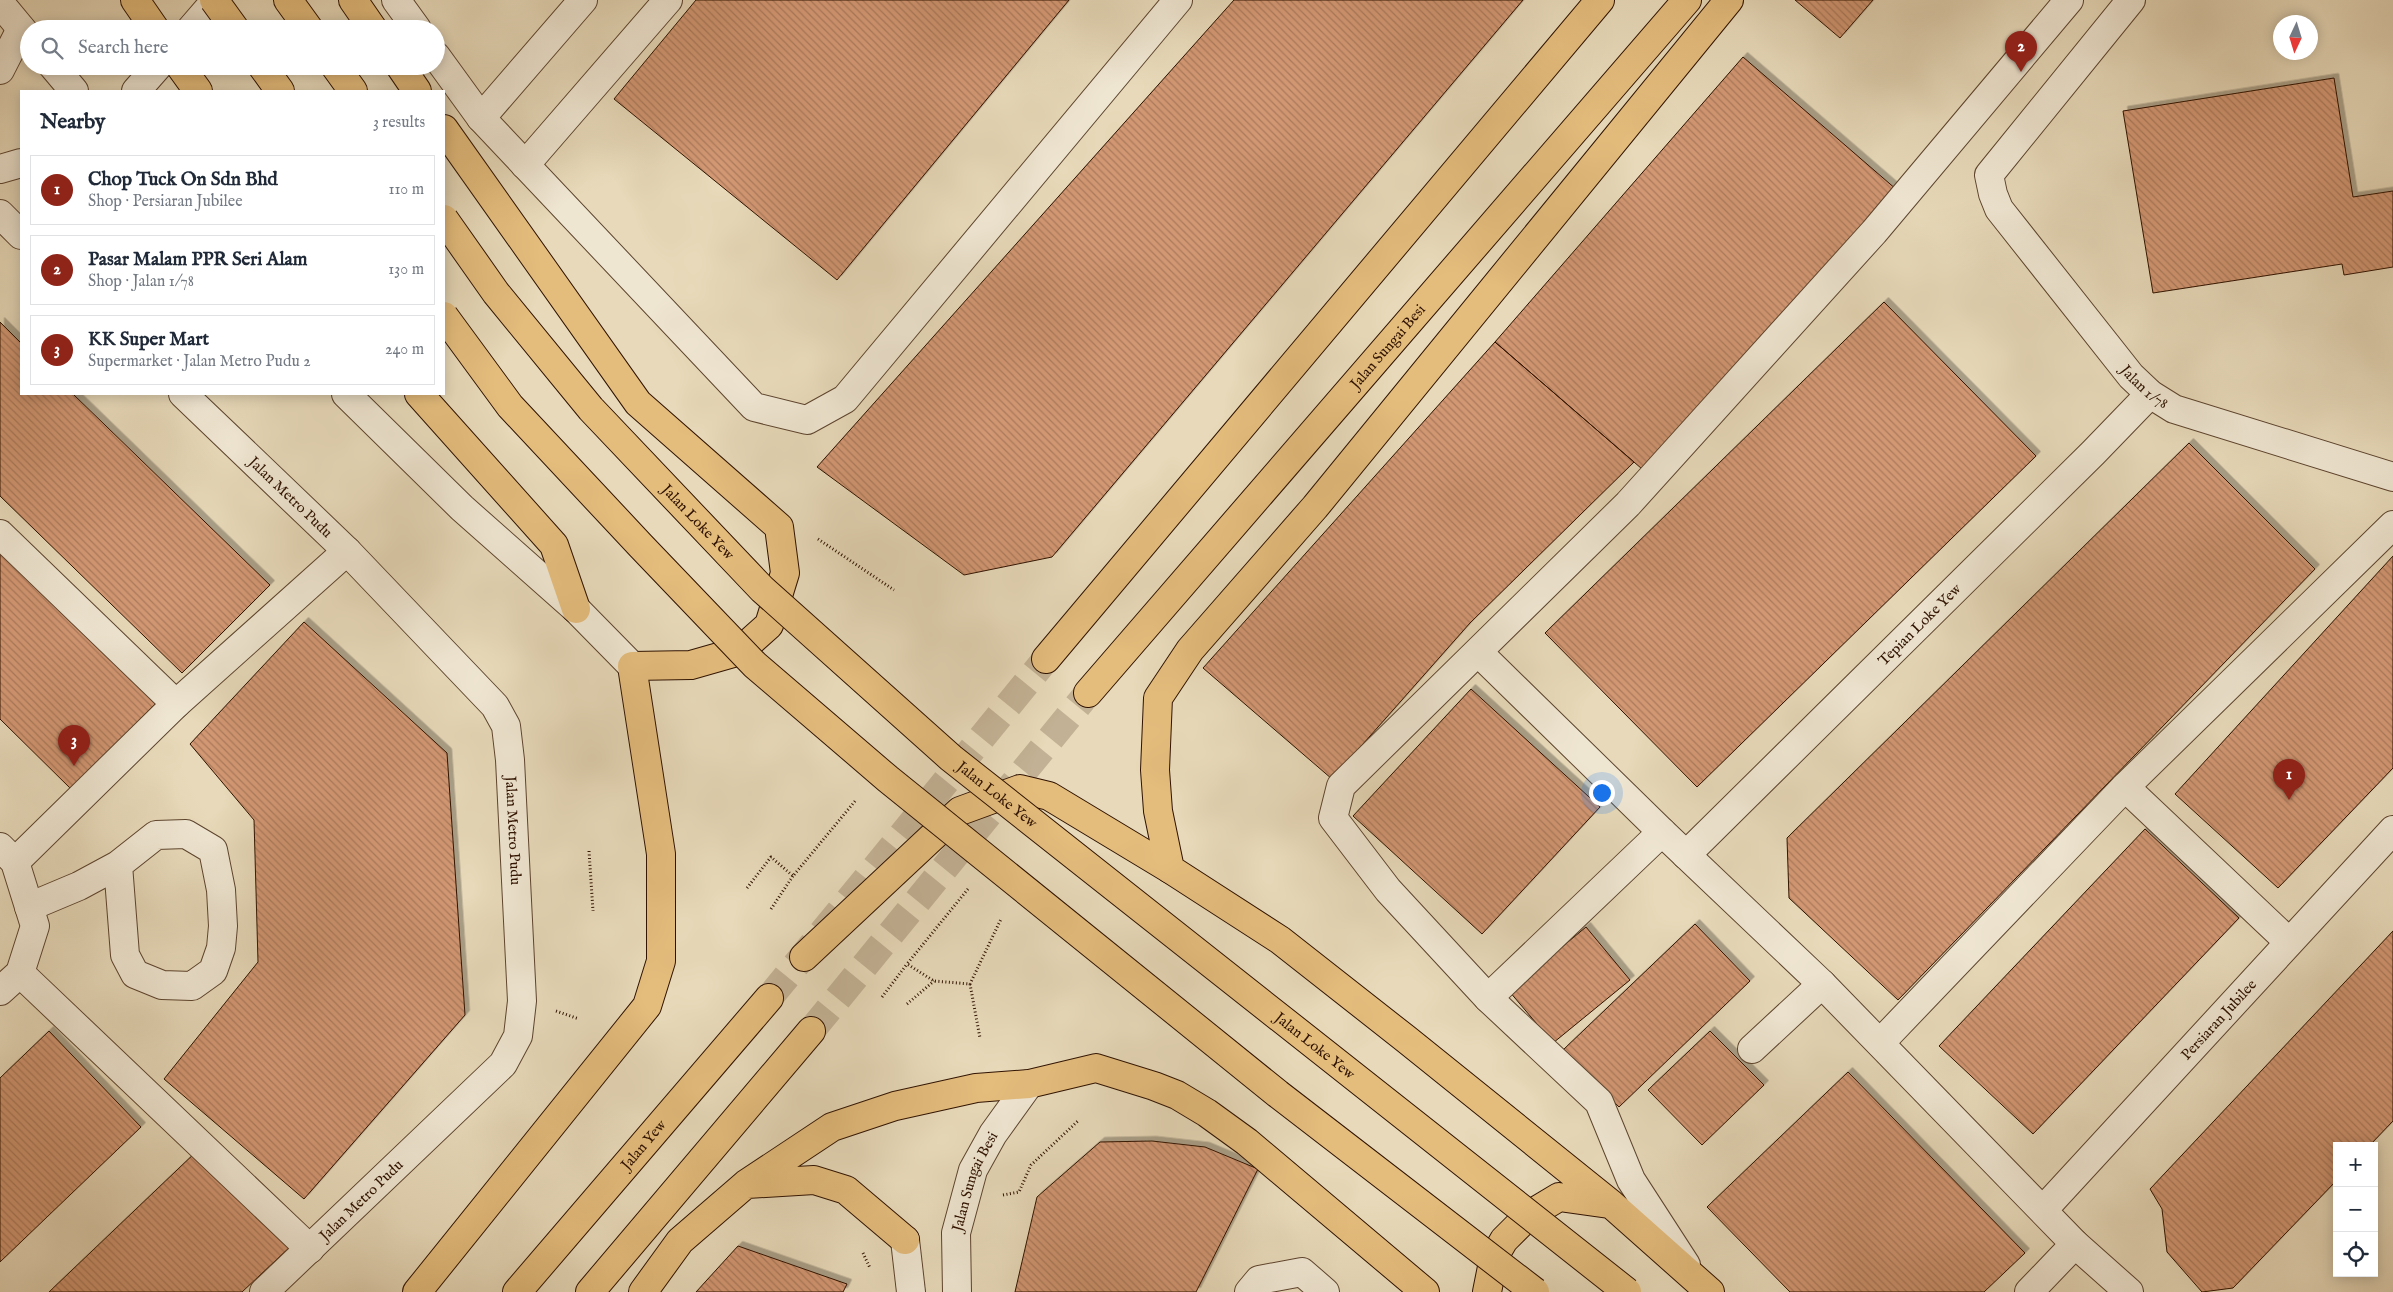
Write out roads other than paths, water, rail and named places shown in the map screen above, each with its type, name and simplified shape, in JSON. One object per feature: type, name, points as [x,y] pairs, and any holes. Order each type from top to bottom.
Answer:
[{"type":"main road","points":[[135,0],[149,20]]},
{"type":"main road","points":[[215,0],[229,20]]},
{"type":"main road","points":[[288,0],[302,20]]},
{"type":"main road","points":[[353,0],[367,20]]},
{"type":"main road","points":[[1046,659],[1600,0]]},
{"type":"main road","name":"Jalan Sungai Besi","points":[[1088,693],[1687,0]]},
{"type":"main road","points":[[1170,869],[1158,811],[1155,770],[1158,698],[1190,650],[1315,508],[1728,0]]},
{"type":"main road","points":[[186,75],[197,90]]},
{"type":"main road","points":[[268,75],[279,90]]},
{"type":"main road","points":[[341,75],[352,90]]},
{"type":"main road","points":[[406,75],[416,90]]},
{"type":"main road","points":[[417,1292],[647,1006],[662,962],[661,854],[632,666],[691,665],[740,651],[769,625],[785,573],[779,527],[638,403],[445,130]]},
{"type":"main road","name":"Jalan Loke Yew","points":[[445,219],[496,293],[591,409],[762,589],[951,758],[1627,1292]]},
{"type":"main road","points":[[445,317],[510,406],[640,546],[755,665],[888,779],[1262,1082],[1535,1292]]},
{"type":"main road","points":[[420,395],[554,544],[576,609]]},
{"type":"main road","points":[[804,957],[960,811],[1020,789],[1049,796],[1170,869],[1280,940],[1611,1204],[1702,1285]]},
{"type":"main road","name":"Jalan Yew","points":[[517,1292],[769,998]]},
{"type":"main road","points":[[590,1292],[811,1031]]},
{"type":"main road","points":[[643,1292],[680,1241],[746,1184],[832,1127],[896,1106],[976,1088],[1029,1084],[1096,1068],[1177,1096],[1207,1113],[1247,1142],[1425,1292]]},
{"type":"main road","points":[[746,1184],[814,1180],[846,1190],[905,1240]]},
{"type":"main road","points":[[1487,1292],[1494,1257],[1504,1240],[1529,1214],[1559,1197],[1611,1204]]},
{"type":"street","points":[[198,20],[215,0]]},
{"type":"street","points":[[396,0],[410,20]]},
{"type":"street","points":[[481,118],[583,0]]},
{"type":"street","points":[[525,165],[668,0]]},
{"type":"street","points":[[445,68],[481,118],[754,407],[807,420],[845,399],[1178,0]]},
{"type":"street","points":[[1702,1285],[1631,1180],[1599,1102],[1488,998],[1388,890],[1334,818],[1341,786],[1479,653],[1642,489],[1874,232],[2069,0]]},
{"type":"street","name":"Jalan 1/78","points":[[2131,0],[1989,175],[1993,194],[1999,209],[2131,376],[2150,394],[2174,409],[2393,477]]},
{"type":"street","points":[[0,3],[20,28]]},
{"type":"street","points":[[0,70],[20,41]]},
{"type":"street","points":[[61,75],[73,90]]},
{"type":"street","points":[[137,90],[150,75]]},
{"type":"street","points":[[0,169],[20,163]]},
{"type":"street","points":[[0,214],[20,234]]},
{"type":"street","name":"Tepian Loke Yew","points":[[1686,855],[2086,460],[2150,394]]},
{"type":"street","name":"Jalan Metro Pudu","points":[[184,395],[347,551],[495,706],[506,726],[510,760],[522,1001],[518,1036],[503,1064],[264,1292]]},
{"type":"street","points":[[347,395],[462,508],[576,609],[632,666]]},
{"type":"street","points":[[1880,1043],[2125,787],[2393,525]]},
{"type":"street","points":[[0,534],[176,704]]},
{"type":"street","points":[[0,991],[20,973],[35,926],[7,854],[347,551]]},
{"type":"street","points":[[1479,653],[1662,832],[1822,984],[2075,1244],[2129,1292]]},
{"type":"street","points":[[2125,787],[2288,942]]},
{"type":"street","name":"Persiaran Jubilee","points":[[2043,1210],[2393,830]]},
{"type":"street","points":[[1488,998],[1662,832]]},
{"type":"street","points":[[29,907],[79,886],[118,865],[156,835],[186,834],[213,850],[221,890],[223,926],[221,948],[213,971],[192,986],[162,985],[135,974],[125,955],[118,865]]},
{"type":"street","points":[[20,973],[310,1249]]},
{"type":"street","points":[[1752,1049],[1822,984]]},
{"type":"street","name":"Jalan Sungai Besi","points":[[957,1292],[956,1232],[973,1170],[993,1134],[1029,1084]]},
{"type":"street","points":[[905,1240],[911,1292]]},
{"type":"street","points":[[2029,1292],[2075,1244]]},
{"type":"street","points":[[1249,1292],[1259,1280],[1302,1272],[1325,1292]]},
{"type":"tunnel","points":[[769,998],[1046,659]]},
{"type":"tunnel","points":[[811,1031],[1088,693]]},
{"type":"place","name":"Pasar Malam PPR Seri Alam","points":[[2021,72]]},
{"type":"place","name":"KK Super Mart","points":[[74,766]]},
{"type":"place","name":"Chop Tuck On Sdn Bhd","points":[[2289,800]]}]
